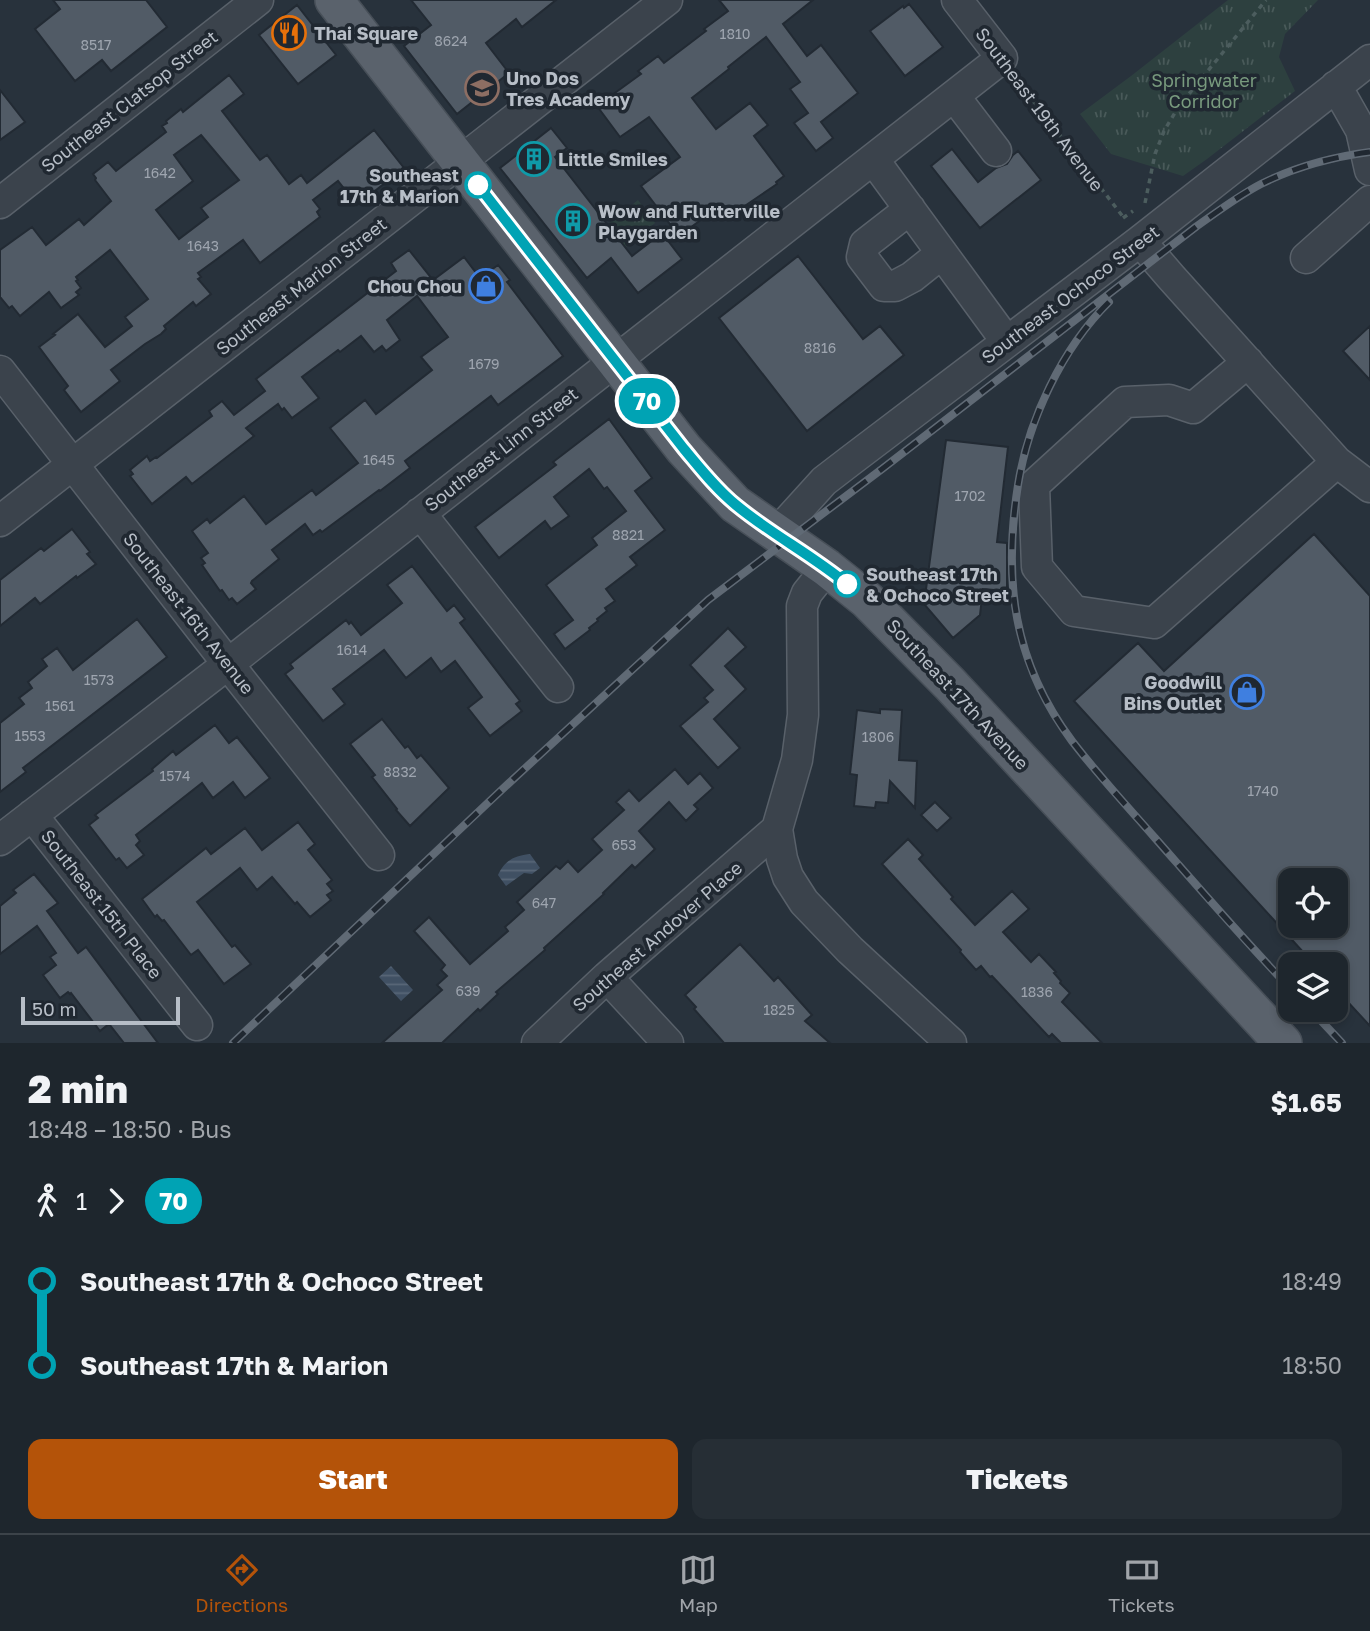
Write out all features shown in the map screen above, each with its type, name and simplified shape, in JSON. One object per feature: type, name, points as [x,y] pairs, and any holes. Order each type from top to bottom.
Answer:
[{"type":"main road","name":"Southeast 17th Avenue","points":[[334,0],[711,480],[735,504],[827,568],[867,600],[950,684],[1283,1043]]},
{"type":"street","name":"Southeast Clatsop Street","points":[[0,203],[258,0]]},
{"type":"street","name":"Southeast Marion Street","points":[[0,521],[667,0]]},
{"type":"street","name":"Southeast 19th Avenue","points":[[957,0],[1002,58]]},
{"type":"street","name":"Southeast Linn Street","points":[[0,840],[1002,58]]},
{"type":"street","name":"Southeast Ochoco Street","points":[[776,534],[824,481],[1007,342],[1132,230],[1370,60]]},
{"type":"street","points":[[1336,86],[1361,130],[1370,170]]},
{"type":"street","points":[[954,96],[996,151]]},
{"type":"street","points":[[873,159],[1007,342]]},
{"type":"street","points":[[1306,258],[1370,201]]},
{"type":"street","points":[[910,209],[865,244],[862,257],[884,286],[895,286],[912,277],[942,253]]},
{"type":"street","points":[[1132,230],[1163,269],[1337,462],[1370,487]]},
{"type":"street","points":[[1248,362],[1193,408],[1169,400],[1125,402],[1034,485],[1037,567],[1074,611],[1154,624],[1337,462]]},
{"type":"street","name":"Southeast 16th Avenue","points":[[0,371],[379,855]]},
{"type":"street","points":[[420,513],[558,687]]},
{"type":"street","points":[[827,568],[813,583],[802,606],[803,715],[797,760],[778,829],[782,859],[788,877],[804,902],[850,950],[951,1043]]},
{"type":"street","name":"Southeast 15th Place","points":[[32,815],[197,1025]]},
{"type":"street","name":"Southeast Andover Place","points":[[537,1043],[607,977],[778,829]]},
{"type":"street","points":[[607,977],[668,1043]]},
{"type":"path","points":[[1132,230],[1146,201],[1155,154],[1164,131],[1179,106],[1266,0]]},
{"type":"path","name":"Southeast 19th Avenue","points":[[1002,58],[1132,230]]},
{"type":"green space","name":"Springwater Corridor","points":[[1228,0],[1318,0],[1285,34],[1279,57],[1295,91],[1183,176],[1111,154],[1080,114]]},
{"type":"green space","points":[[638,200],[655,223],[626,247],[608,224]]},
{"type":"water","points":[[530,854],[540,868],[532,874],[524,873],[506,886],[498,875],[507,862]]},
{"type":"water","points":[[391,966],[413,990],[401,1001],[379,977]]},
{"type":"building","points":[[53,0],[146,0],[167,27],[111,71],[102,60],[75,81],[35,29],[60,9]]},
{"type":"building","points":[[411,0],[556,0],[522,27],[516,19],[486,43],[509,73],[457,114],[404,46],[431,25]]},
{"type":"building","points":[[719,0],[813,0],[783,24],[807,56],[821,45],[858,93],[821,122],[833,138],[816,151],[794,123],[808,113],[790,89],[800,82],[766,37],[728,67],[729,69],[692,98],[716,129],[750,103],[768,125],[754,136],[784,176],[777,184],[730,216],[721,205],[679,236],[641,186],[680,157],[649,117],[620,137],[597,106],[641,74],[638,71],[658,56],[664,63],[706,31],[704,29],[728,11]]},
{"type":"building","points":[[909,4],[943,47],[905,76],[870,31]]},
{"type":"building","points":[[297,5],[336,55],[298,84],[259,35]]},
{"type":"building","points":[[229,75],[244,94],[222,111],[260,160],[267,155],[289,184],[301,175],[307,183],[374,130],[404,168],[357,205],[338,181],[313,200],[320,209],[317,212],[320,217],[260,263],[243,240],[198,273],[201,277],[198,279],[211,294],[196,306],[193,302],[164,326],[166,329],[161,334],[111,370],[120,381],[81,412],[64,390],[68,386],[39,347],[78,314],[105,347],[132,326],[125,317],[148,299],[110,250],[76,277],[81,288],[76,292],[79,295],[61,308],[49,292],[20,316],[0,297],[0,250],[32,227],[46,245],[79,219],[84,225],[111,201],[93,174],[108,162],[116,171],[166,132],[162,126],[166,121],[181,109],[183,112]],"holes":[[[201,135],[239,180],[201,208],[208,217],[179,239],[156,210],[193,181],[174,155]]]},
{"type":"building","points":[[0,90],[25,122],[0,140]]},
{"type":"building","points":[[551,128],[567,148],[555,157],[632,256],[662,233],[682,259],[638,293],[611,258],[587,278],[500,168]]},
{"type":"building","points":[[952,149],[978,182],[996,168],[1007,164],[1018,151],[1041,180],[980,228],[931,166]]},
{"type":"building","points":[[409,250],[433,280],[464,257],[480,278],[498,265],[510,280],[507,282],[563,356],[498,405],[491,396],[405,461],[410,468],[322,532],[320,530],[313,535],[305,524],[272,550],[279,559],[252,581],[256,589],[237,604],[232,598],[229,600],[202,565],[205,563],[201,558],[208,553],[192,531],[207,519],[210,523],[244,496],[266,524],[312,490],[316,495],[358,463],[330,428],[365,400],[376,414],[432,370],[421,357],[448,337],[417,296],[387,320],[400,340],[386,351],[382,346],[374,352],[361,336],[340,352],[338,350],[302,377],[319,398],[292,418],[278,404],[246,428],[254,436],[192,484],[186,477],[152,504],[130,476],[133,474],[130,470],[147,456],[150,461],[157,458],[212,416],[209,411],[222,401],[234,415],[265,391],[256,379],[396,271],[391,263]]},
{"type":"building","points":[[798,256],[863,339],[880,326],[904,355],[807,431],[719,318]]},
{"type":"building","points":[[1370,326],[1370,380],[1343,351]]},
{"type":"building","points":[[609,419],[652,478],[635,491],[665,530],[630,557],[637,565],[606,589],[615,601],[605,608],[607,611],[597,619],[590,630],[565,649],[554,634],[573,620],[546,585],[597,545],[592,538],[626,511],[589,469],[554,497],[569,516],[551,529],[545,521],[499,558],[475,527],[556,465],[553,462]]},
{"type":"building","points":[[946,440],[1008,447],[997,542],[1007,543],[1007,591],[983,589],[980,615],[953,638],[924,604]]},
{"type":"building","points":[[72,529],[96,564],[40,604],[35,598],[0,626],[0,580],[41,548],[44,551]]},
{"type":"building","points":[[1314,534],[1370,596],[1370,1026],[1348,1002],[1348,952],[1303,952],[1290,938],[1348,938],[1348,868],[1278,868],[1278,925],[1074,701],[1138,643],[1164,671]]},
{"type":"building","points":[[412,566],[447,611],[454,605],[465,619],[460,623],[520,701],[516,704],[522,711],[490,736],[468,708],[482,697],[455,661],[441,672],[431,658],[406,678],[384,650],[333,689],[345,704],[323,721],[285,674],[293,668],[290,664],[346,620],[349,624],[351,622],[361,635],[402,603],[387,585]]},
{"type":"building","points":[[137,619],[167,657],[23,768],[26,772],[0,792],[0,723],[24,704],[19,698],[32,688],[28,682],[47,666],[42,659],[57,648],[73,670]]},
{"type":"building","points":[[728,628],[746,647],[725,666],[746,689],[714,719],[740,748],[718,768],[680,726],[708,702],[704,698],[713,690],[690,665]]},
{"type":"building","points":[[880,709],[902,710],[899,760],[917,761],[915,808],[890,781],[888,803],[876,802],[875,808],[854,806],[857,775],[850,774],[857,710],[880,713]]},
{"type":"building","points":[[382,719],[405,748],[408,746],[417,758],[421,755],[449,788],[410,826],[350,744]]},
{"type":"building","points":[[215,725],[229,743],[237,737],[270,778],[245,798],[233,782],[213,798],[202,783],[136,835],[140,841],[136,845],[144,855],[127,868],[119,858],[116,860],[89,825],[98,818],[95,815],[153,771],[152,769],[173,751],[176,755]]},
{"type":"building","points":[[675,769],[688,784],[700,773],[713,788],[694,805],[698,809],[686,821],[669,802],[639,831],[655,849],[635,868],[632,865],[544,948],[545,950],[496,992],[498,994],[480,1011],[478,1009],[442,1043],[382,1043],[442,990],[437,985],[447,976],[441,970],[445,965],[414,931],[429,917],[470,964],[508,931],[505,927],[524,910],[517,902],[556,866],[560,869],[568,861],[578,872],[602,850],[592,839],[624,810],[616,802],[629,790],[639,801]]},
{"type":"building","points":[[935,802],[951,818],[937,831],[921,815]]},
{"type":"building","points":[[298,822],[315,844],[308,850],[332,880],[327,884],[333,891],[327,895],[331,900],[310,917],[272,877],[257,890],[240,868],[197,902],[232,947],[235,945],[251,964],[224,984],[198,950],[191,955],[164,920],[157,915],[155,917],[142,899],[206,848],[211,854],[245,828],[262,850]]},
{"type":"building","points":[[908,839],[923,855],[919,859],[975,925],[1012,891],[1029,909],[1003,932],[1031,962],[1039,954],[1056,972],[1054,973],[1060,983],[1070,993],[1062,1002],[1102,1043],[1061,1043],[1052,1034],[1049,1037],[992,976],[981,966],[976,970],[882,864]]},
{"type":"building","points":[[34,874],[58,903],[47,911],[78,953],[86,947],[158,1043],[124,1043],[109,1024],[100,1031],[71,993],[68,992],[60,998],[43,975],[56,965],[50,957],[56,953],[37,926],[0,954],[0,906],[16,893],[13,890]]},
{"type":"building","points":[[740,944],[774,981],[778,977],[812,1015],[805,1021],[830,1043],[724,1043],[685,995]]},
{"type":"railway","points":[[233,1043],[708,600],[1228,204],[1261,184],[1300,168],[1370,152]]},
{"type":"railway","points":[[1109,302],[1092,320],[1062,363],[1030,436],[1018,485],[1014,520],[1012,554],[1017,619],[1037,681],[1052,711],[1072,741],[1278,975]]},
{"type":"railway","points":[[1322,1022],[1342,1043]]},
{"type":"bus line","name":"70","points":[[478,185],[711,480],[735,504],[847,584]]},
{"type":"place","name":"Thai Square","points":[[289,33]]},
{"type":"place","name":"Uno Dos Tres Academy","points":[[482,88]]},
{"type":"place","name":"Little Smiles","points":[[534,159]]},
{"type":"place","name":"Southeast 17th & Marion","points":[[478,185]]},
{"type":"place","name":"Wow and Flutterville Playgarden","points":[[573,221]]},
{"type":"place","name":"Chou Chou","points":[[486,286]]},
{"type":"place","name":"Southeast 17th & Ochoco Street","points":[[847,584]]},
{"type":"place","name":"Goodwill Bins Outlet","points":[[1247,692]]}]
